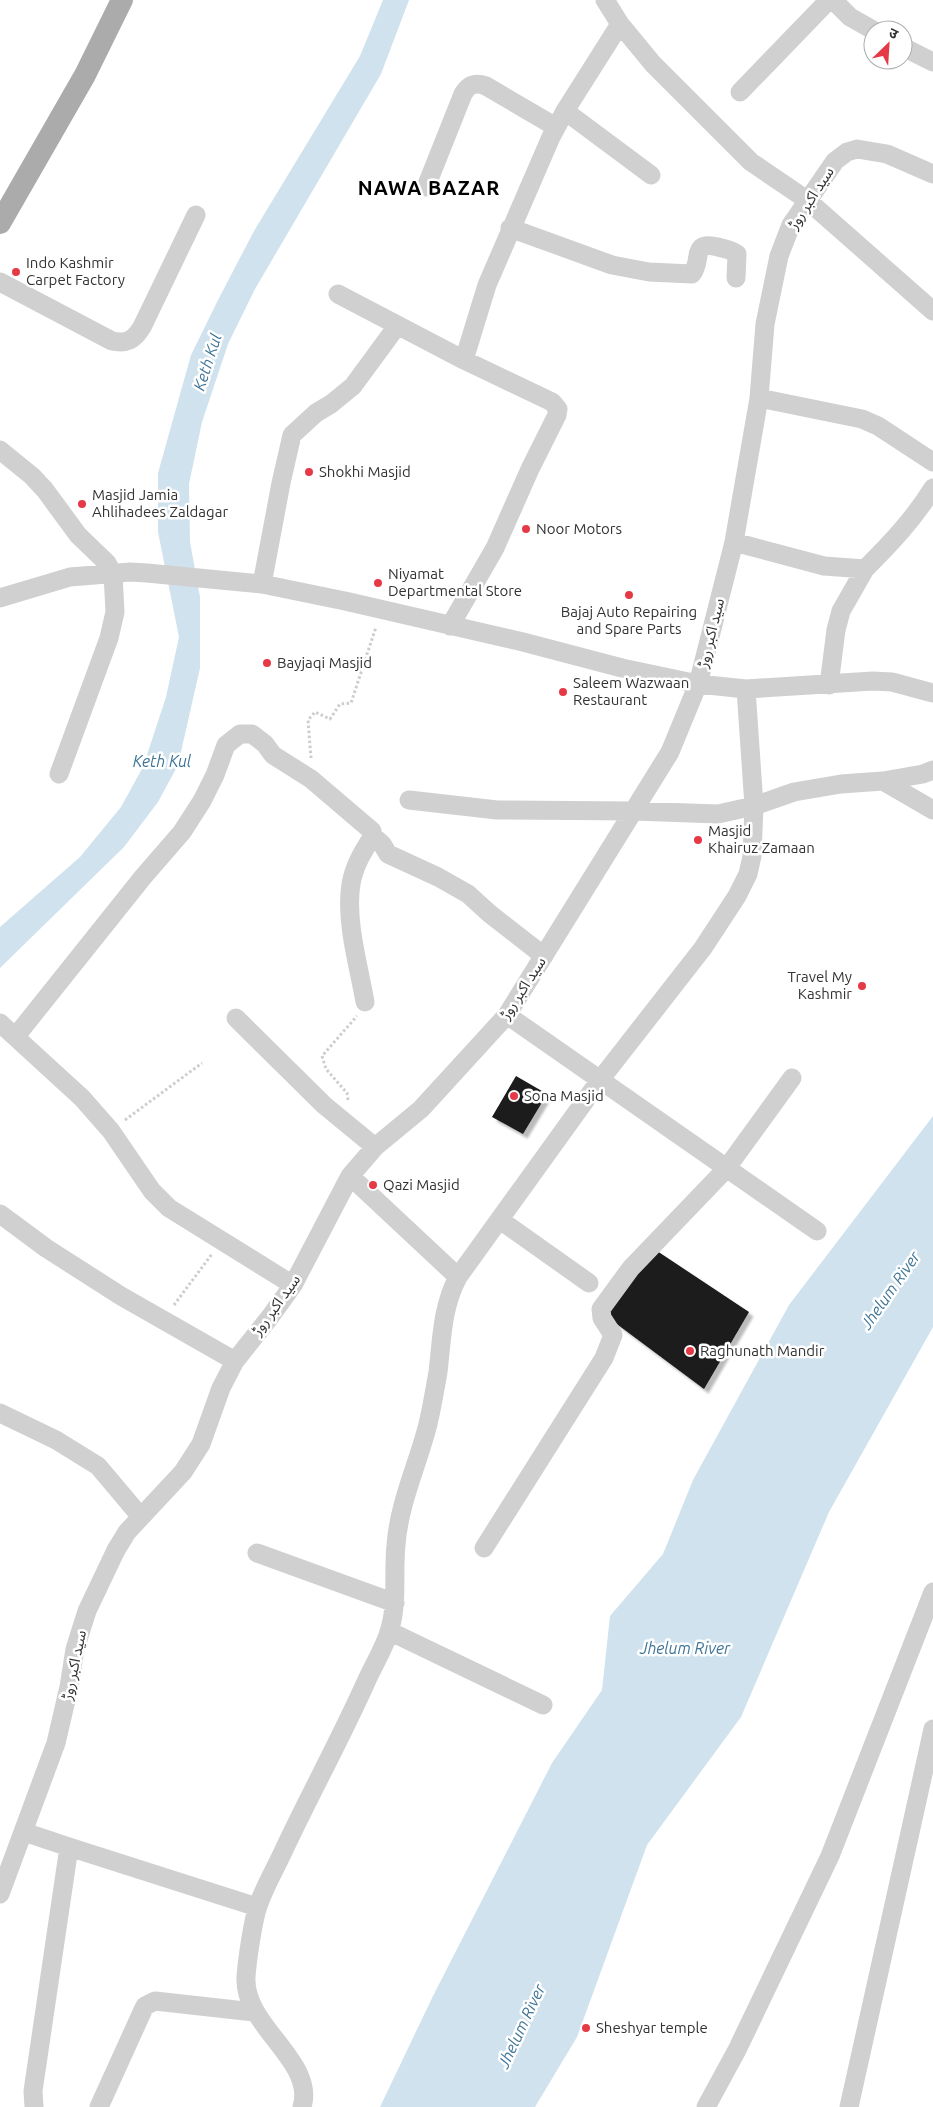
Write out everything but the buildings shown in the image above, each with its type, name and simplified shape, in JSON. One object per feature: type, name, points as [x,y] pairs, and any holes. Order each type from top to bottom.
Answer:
[{"type":"main road","points":[[0,223],[85,75],[122,0]]},
{"type":"street","points":[[605,0],[620,24],[653,64],[751,162],[807,200],[933,310]]},
{"type":"street","points":[[740,92],[831,0],[850,17],[863,24]]},
{"type":"street","points":[[464,360],[487,285],[510,228],[560,119],[620,24]]},
{"type":"street","points":[[913,52],[933,62]]},
{"type":"street","points":[[426,187],[463,94],[468,86],[474,83],[486,86],[560,119],[651,175]]},
{"type":"street","name":"سید اکبر روڑ","points":[[0,1894],[58,1734],[69,1687],[75,1649],[87,1611],[116,1550],[127,1532],[183,1472],[201,1444],[221,1388],[236,1361],[293,1285],[350,1176],[375,1148],[421,1109],[507,1015],[670,752],[698,684],[734,542],[759,398],[765,324],[779,256],[791,225],[835,161],[847,152],[857,149],[887,154],[933,174]]},
{"type":"street","points":[[0,282],[112,341],[123,343],[132,340],[142,327],[196,214]]},
{"type":"street","points":[[510,228],[612,265],[649,272],[692,274],[699,250],[709,245],[731,250],[737,254],[736,278]]},
{"type":"street","points":[[338,294],[464,360],[552,402],[558,409],[557,415],[530,468],[495,548],[450,626]]},
{"type":"street","points":[[262,584],[292,435],[316,413],[331,404],[353,386],[397,326]]},
{"type":"street","points":[[759,398],[862,419],[878,426],[933,462]]},
{"type":"street","points":[[0,450],[32,476],[45,490],[78,535],[107,563],[113,574],[115,612],[109,638],[59,774]]},
{"type":"street","points":[[829,685],[836,630],[841,611],[865,569],[904,529],[933,488]]},
{"type":"street","points":[[734,542],[824,566],[865,569]]},
{"type":"street","points":[[0,598],[70,577],[130,572],[262,584],[523,642],[622,668],[698,684],[746,689],[874,681],[892,682],[933,693]]},
{"type":"street","points":[[302,2107],[304,2102],[302,2083],[294,2064],[254,2012],[248,1993],[246,1977],[258,1907],[294,1828],[343,1734],[389,1631],[395,1603],[396,1545],[400,1514],[428,1424],[438,1373],[443,1322],[451,1290],[458,1277],[600,1080],[703,948],[737,896],[748,874],[752,856],[754,806],[746,689]]},
{"type":"street","points":[[21,1041],[143,877],[182,832],[202,802],[229,741],[240,734],[252,734],[265,744],[273,755],[311,779],[372,832],[373,836],[382,844],[388,854],[438,877],[468,894],[490,914],[544,956]]},
{"type":"street","points":[[409,800],[498,810],[718,814],[754,806],[794,792],[841,784],[883,781],[923,774],[933,770]]},
{"type":"street","points":[[883,781],[933,810]]},
{"type":"street","points":[[364,1002],[351,917],[350,885],[358,860],[373,836]]},
{"type":"street","points":[[507,1015],[817,1231]]},
{"type":"street","points":[[236,1018],[324,1104],[375,1148]]},
{"type":"street","points":[[0,1023],[82,1098],[111,1132],[152,1191],[163,1202],[196,1226],[293,1285]]},
{"type":"street","points":[[484,1548],[607,1352],[613,1335],[602,1318],[601,1309],[605,1302],[631,1268],[726,1168],[792,1078]]},
{"type":"street","points":[[350,1176],[458,1277]]},
{"type":"street","points":[[0,1214],[46,1248],[121,1296],[236,1361]]},
{"type":"street","points":[[500,1220],[589,1283]]},
{"type":"street","points":[[0,1413],[56,1440],[98,1466],[141,1517]]},
{"type":"street","points":[[257,1553],[395,1603]]},
{"type":"street","points":[[706,2107],[737,2050],[830,1856],[933,1592]]},
{"type":"street","points":[[389,1631],[543,1705]]},
{"type":"street","points":[[849,2107],[933,1729]]},
{"type":"street","points":[[24,1832],[258,1907]]},
{"type":"street","points":[[34,2107],[33,2091],[69,1847]]},
{"type":"street","points":[[99,2107],[143,2010],[150,2002],[254,2012]]},
{"type":"path","points":[[311,779],[308,720],[314,712],[330,719],[340,704],[351,703],[383,610]]},
{"type":"path","points":[[350,1107],[347,1093],[326,1069],[322,1056],[354,1022],[364,1002]]},
{"type":"path","points":[[111,1132],[202,1062]]},
{"type":"path","points":[[162,1319],[221,1241]]},
{"type":"water","name":"Keth Kul","points":[[383,0],[409,0],[381,74],[255,289],[228,344],[202,422],[189,484],[190,542],[200,597],[200,668],[178,765],[158,802],[124,847],[0,968],[0,927],[80,857],[121,807],[143,767],[166,697],[179,637],[158,532],[158,473],[191,355],[254,231],[360,56]]},
{"type":"water","name":"Jhelum River","points":[[933,1116],[933,1327],[829,1512],[741,1717],[647,1845],[577,2037],[535,2107],[380,2107],[433,1996],[552,1763],[602,1690],[610,1616],[663,1554],[693,1480],[789,1305]]},
{"type":"place","name":"Indo Kashmir Carpet Factory","points":[[16,272]]},
{"type":"place","name":"Shokhi Masjid","points":[[309,472]]},
{"type":"place","name":"Masjid Jamia Ahlihadees Zaldagar","points":[[82,504]]},
{"type":"place","name":"Noor Motors","points":[[526,529]]},
{"type":"place","name":"Niyamat Departmental Store","points":[[378,583]]},
{"type":"place","name":"Bajaj Auto Repairing and Spare Parts","points":[[629,595]]},
{"type":"place","name":"Bayjaqi Masjid","points":[[267,663]]},
{"type":"place","name":"Saleem Wazwaan Restaurant","points":[[563,692]]},
{"type":"place","name":"Masjid Khairuz Zamaan","points":[[698,840]]},
{"type":"place","name":"Travel My Kashmir","points":[[862,986]]},
{"type":"place","name":"Sona Masjid","points":[[514,1096]]},
{"type":"place","name":"Qazi Masjid","points":[[373,1185]]},
{"type":"place","name":"Raghunath Mandir","points":[[690,1351]]},
{"type":"place","name":"Sheshyar temple","points":[[586,2028]]},
{"type":"district","name":"NAWA BAZAR","points":[[429,188]]}]
